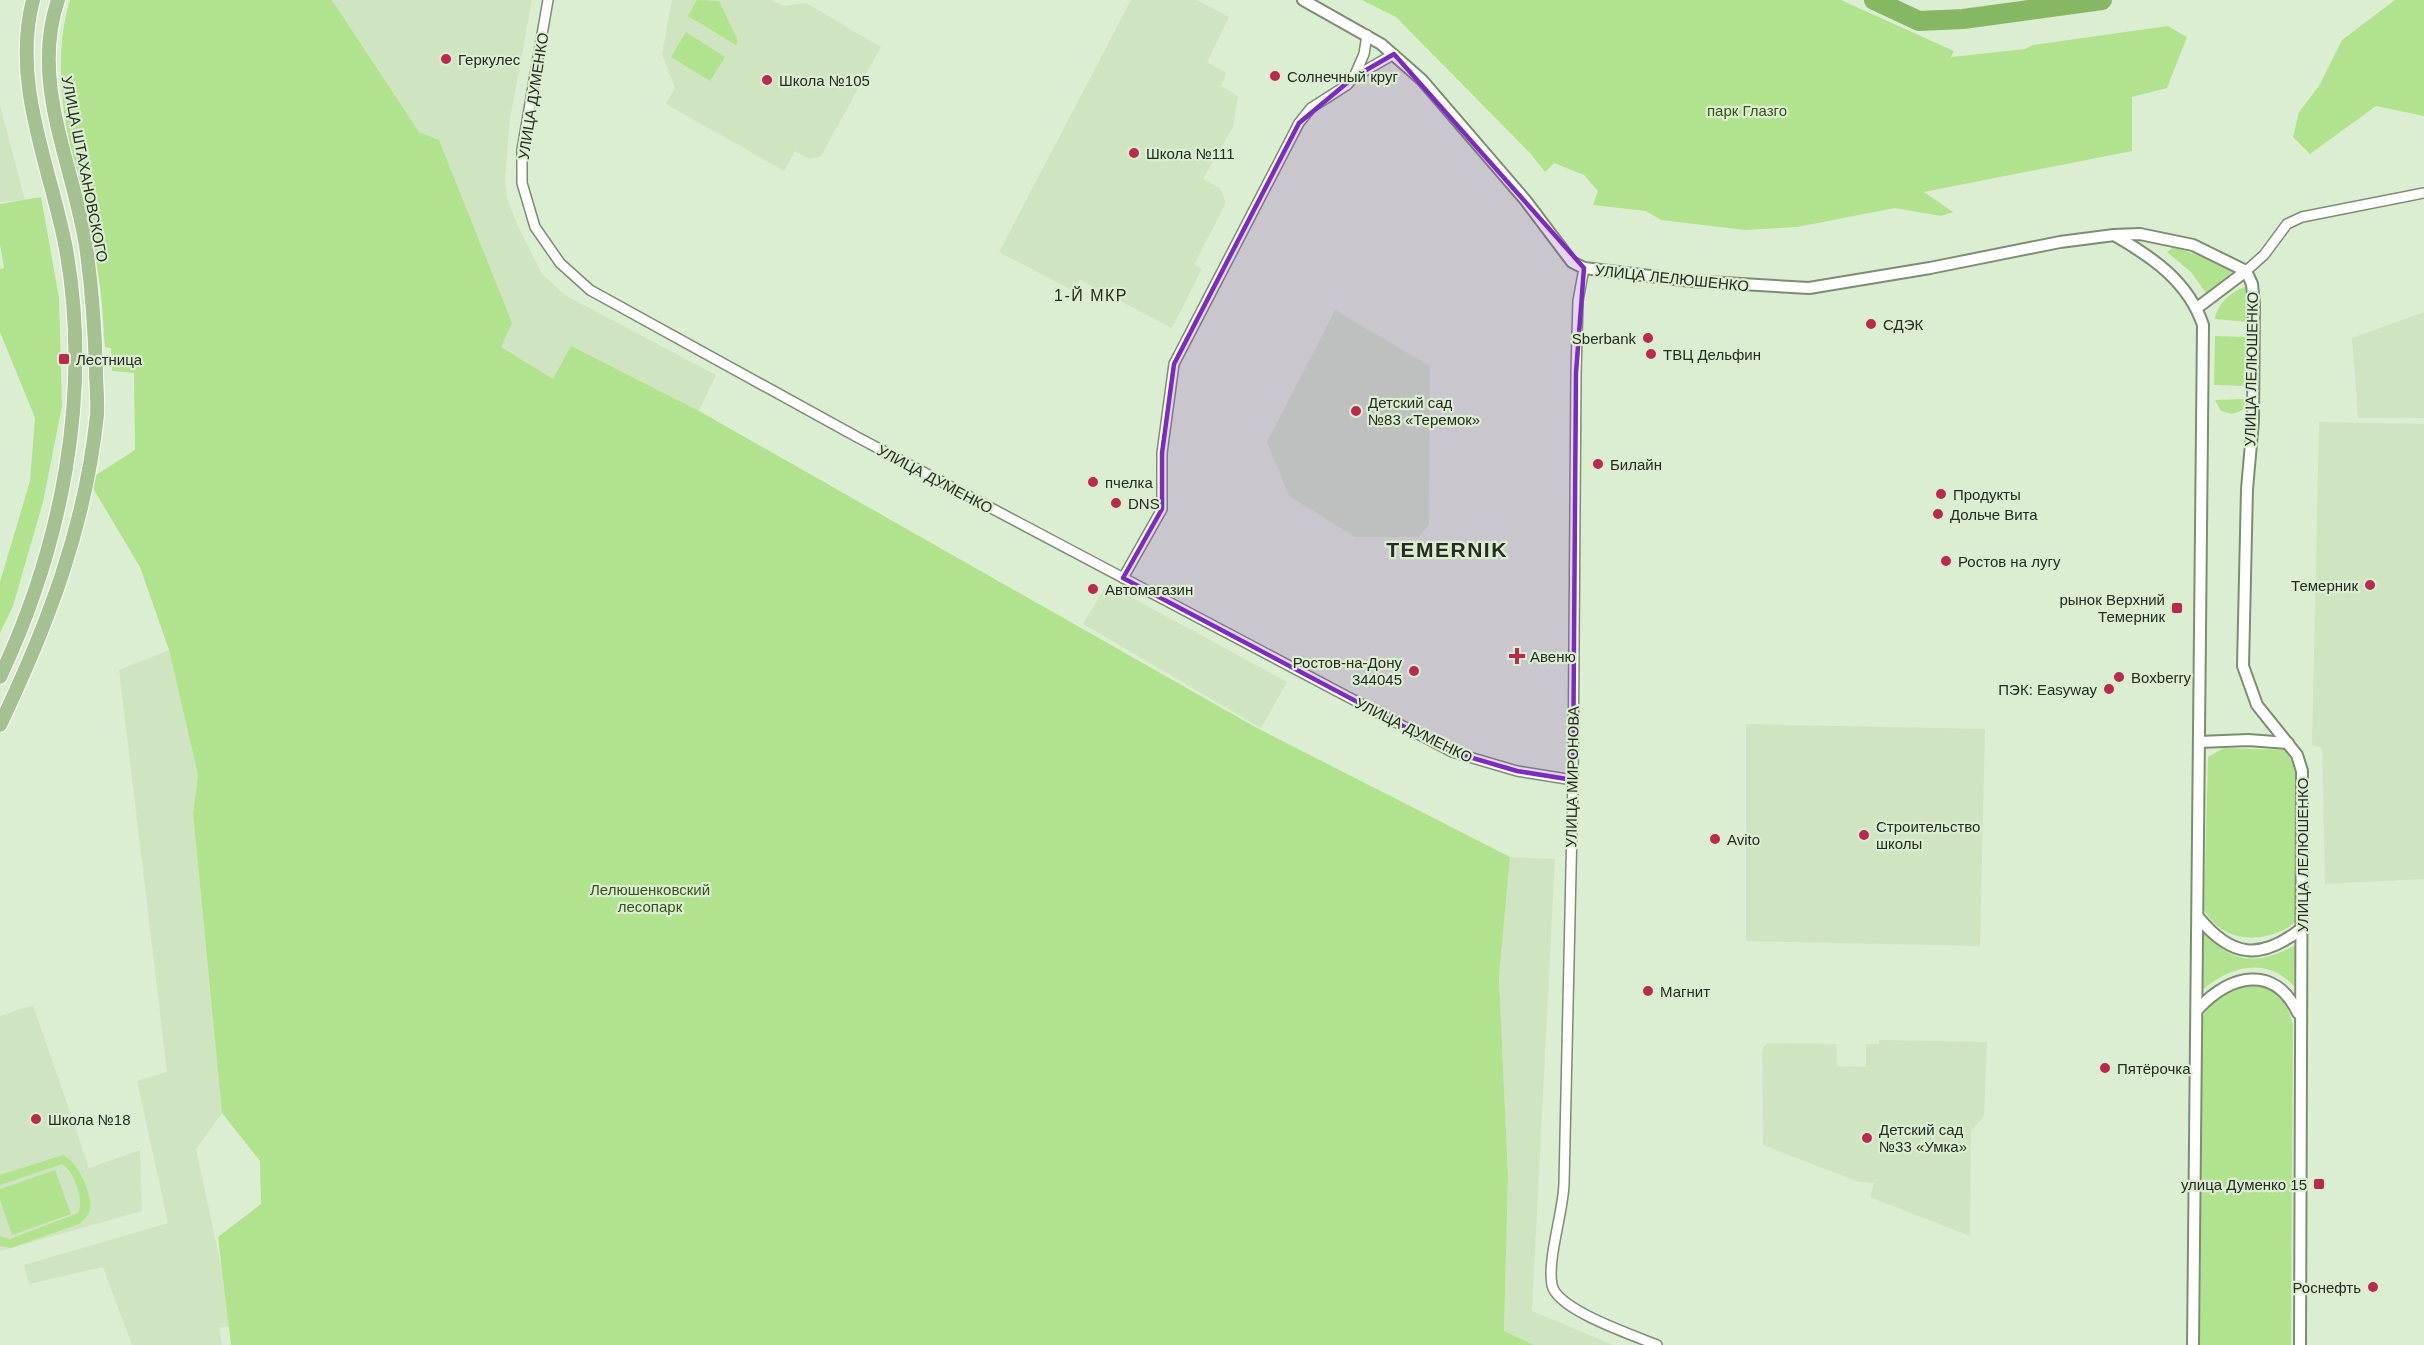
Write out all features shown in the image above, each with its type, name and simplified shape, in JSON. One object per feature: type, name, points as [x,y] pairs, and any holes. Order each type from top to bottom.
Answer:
[{"type":"main road","points":[[0,677],[33,602],[54,524],[75,404],[75,316],[66,249],[32,106],[27,67],[28,29],[33,0]]},
{"type":"main road","name":"УЛИЦА ШТАХАНОВСКОГО","points":[[0,725],[53,607],[72,542],[97,415],[94,318],[87,250],[53,107],[48,67],[49,36],[58,0]]},
{"type":"street","name":"УЛИЦА ДУМЕНКО","points":[[548,0],[522,150],[522,183],[535,227],[560,263],[590,290],[857,437],[1452,752],[1517,771],[1573,780]]},
{"type":"street","name":"УЛИЦА ЛЕЛЮШЕНКО","points":[[1303,0],[1367,35],[1394,54],[1422,80],[1494,163],[1572,262],[1584,268],[1701,282],[1809,288],[1930,268],[2060,242],[2114,234],[2140,234],[2193,245],[2246,271],[2252,284],[2254,304],[2253,421],[2247,489],[2243,666],[2257,705],[2297,755],[2302,771],[2300,1345]]},
{"type":"street","points":[[1123,578],[1162,508],[1162,453],[1174,364],[1299,123],[1311,108],[1347,85],[1354,77],[1364,54],[1367,35]]},
{"type":"street","points":[[1354,77],[1394,54]]},
{"type":"street","points":[[2197,308],[2246,271],[2264,255],[2287,225],[2302,217],[2424,193]]},
{"type":"street","points":[[2114,234],[2154,258],[2185,290],[2197,308],[2202,325],[2199,918],[2193,1345]]},
{"type":"street","name":"УЛИЦА МИРОНОВА","points":[[1584,268],[1578,301],[1576,373],[1573,780],[1563,1207],[1552,1268],[1552,1285],[1558,1299],[1577,1310],[1657,1345]]},
{"type":"street","points":[[2199,742],[2248,740],[2288,743]]},
{"type":"street","points":[[2199,918],[2216,938],[2237,949],[2254,950],[2279,945],[2301,929]]},
{"type":"street","points":[[2198,1009],[2213,994],[2228,984],[2243,979],[2262,980],[2285,991],[2300,1016]]},
{"type":"highlighted area","points":[[1394,54],[1584,268],[1576,373],[1573,780],[1517,771],[1452,752],[1123,578],[1162,509],[1162,453],[1174,364],[1299,123],[1354,77]]},
{"type":"shaded area","points":[[332,0],[532,0],[510,119],[505,179],[507,198],[517,224],[542,274],[565,295],[716,375],[699,411],[572,347],[553,379],[501,347],[419,132]]},
{"type":"shaded area","name":"Школа №105","points":[[672,0],[771,0],[783,6],[806,3],[881,47],[821,156],[809,159],[795,151],[784,171],[666,104],[675,88],[662,54]]},
{"type":"shaded area","name":"Школа №111","points":[[1131,0],[1197,0],[1229,17],[1207,62],[1226,73],[1221,86],[1238,96],[1233,127],[1203,179],[1220,188],[1226,203],[1194,265],[1202,269],[1172,328],[1080,280],[1074,291],[999,252]]},
{"type":"shaded area","points":[[0,105],[25,200],[0,202]]},
{"type":"shaded area","name":"Детский сад №83 «Теремок»","points":[[1335,310],[1430,366],[1429,524],[1419,537],[1355,537],[1289,496],[1267,442]]},
{"type":"shaded area","points":[[2424,312],[2424,418],[2358,418],[2352,338]]},
{"type":"shaded area","name":"Темерник","points":[[2319,422],[2424,424],[2424,879],[2325,884],[2322,748],[2312,745]]},
{"type":"shaded area","points":[[1107,584],[1287,682],[1261,728],[1083,624]]},
{"type":"shaded area","points":[[169,650],[198,775],[193,813],[222,1113],[196,1149],[234,1325],[219,1328],[222,1345],[132,1345],[103,1267],[29,1284],[24,1265],[168,1223],[137,1081],[167,1072],[119,670]]},
{"type":"shaded area","name":"Строительство школы","points":[[1746,724],[1985,729],[1980,946],[1746,941]]},
{"type":"shaded area","points":[[1510,857],[1555,859],[1532,1311],[1613,1345],[1534,1345],[1504,1331],[1508,1176],[1499,977]]},
{"type":"shaded area","name":"Школа №18","points":[[33,1005],[89,1168],[140,1150],[142,1211],[0,1251],[0,1016]]},
{"type":"shaded area","name":"Детский сад №33 «Умка»","points":[[1879,1040],[1987,1042],[1984,1116],[1971,1131],[1970,1236],[1870,1197],[1874,1183],[1859,1182],[1763,1145],[1762,1051],[1764,1046],[1768,1043],[1836,1044],[1837,1066],[1866,1067],[1866,1044],[1879,1044]]},
{"type":"green space","name":"Лелюшенковский лесопарк","points":[[70,0],[332,0],[419,132],[439,140],[512,323],[501,347],[553,379],[571,346],[699,411],[1257,728],[1510,857],[1499,977],[1508,1176],[1504,1331],[1534,1345],[231,1345],[218,1237],[261,1204],[260,1161],[222,1113],[193,813],[198,775],[169,650],[140,567],[88,480],[135,450],[134,373],[112,371],[111,348],[105,347],[102,302],[94,252],[69,144],[63,107],[61,71],[63,35]]},
{"type":"green space","points":[[697,0],[719,1],[738,41],[736,45],[688,16]]},
{"type":"green space","name":"парк Глазго","points":[[1362,0],[1841,0],[1954,51],[1951,57],[2025,49],[2033,45],[2168,26],[2187,37],[2167,88],[2132,97],[2132,151],[1924,192],[1953,212],[1941,216],[1895,208],[1797,227],[1745,230],[1661,220],[1646,211],[1593,205],[1598,191],[1584,175],[1554,163],[1545,172],[1531,154],[1396,17]]},
{"type":"green space","points":[[2395,0],[2424,0],[2424,116],[2376,106],[2310,154],[2293,137],[2299,112],[2319,86],[2342,40]]},
{"type":"green space","points":[[686,32],[725,57],[710,81],[671,57]]},
{"type":"green space","points":[[41,197],[59,298],[62,406],[43,502],[13,606],[0,633],[0,582],[30,481],[35,418],[0,332],[0,269],[4,268],[0,244],[0,204]]},
{"type":"green space","points":[[2174,247],[2235,270],[2206,293],[2191,272],[2167,252]]},
{"type":"green space","points":[[2248,286],[2248,322],[2215,319],[2216,313],[2227,298],[2237,290]]},
{"type":"green space","points":[[2215,336],[2248,337],[2247,386],[2214,385]]},
{"type":"green space","points":[[2247,399],[2243,410],[2232,414],[2221,411],[2215,400]]},
{"type":"green space","points":[[2224,748],[2285,750],[2298,772],[2296,920],[2284,930],[2266,936],[2245,937],[2226,932],[2210,919],[2204,910],[2208,757]]},
{"type":"green space","points":[[2202,930],[2223,950],[2245,958],[2269,956],[2296,945],[2294,986],[2283,976],[2271,970],[2247,968],[2222,976],[2200,992]]},
{"type":"green space","points":[[2253,983],[2269,989],[2280,998],[2288,1009],[2293,1025],[2291,1345],[2200,1345],[2202,1019],[2216,997],[2228,989]]},
{"type":"green space","points":[[63,1155],[74,1164],[83,1179],[90,1203],[87,1215],[79,1224],[11,1248],[0,1246],[0,1236],[10,1239],[78,1213],[80,1202],[77,1187],[71,1173],[62,1164],[0,1185],[0,1175]]},
{"type":"green space","points":[[55,1170],[71,1214],[12,1235],[0,1200],[0,1189]]},
{"type":"waterway","points":[[1874,0],[1919,21],[1963,19],[2102,0]]},
{"type":"place","name":"Геркулес","points":[[446,59]]},
{"type":"place","name":"Солнечный круг","points":[[1275,76]]},
{"type":"place","name":"Школа №105","points":[[767,80]]},
{"type":"place","name":"Школа №111","points":[[1134,153]]},
{"type":"place","name":"СДЭК","points":[[1871,324]]},
{"type":"place","name":"Sberbank","points":[[1648,338]]},
{"type":"place","name":"ТВЦ Дельфин","points":[[1651,354]]},
{"type":"place","name":"Лестница","points":[[64,359]]},
{"type":"place","name":"Детский сад №83 «Теремок»","points":[[1356,411]]},
{"type":"place","name":"Билайн","points":[[1598,464]]},
{"type":"place","name":"пчелка","points":[[1093,482]]},
{"type":"place","name":"Продукты","points":[[1941,494]]},
{"type":"place","name":"DNS","points":[[1116,503]]},
{"type":"place","name":"Дольче Вита","points":[[1938,514]]},
{"type":"place","name":"Ростов на лугу","points":[[1946,561]]},
{"type":"place","name":"Темерник","points":[[2370,585]]},
{"type":"place","name":"Автомагазин","points":[[1093,589]]},
{"type":"place","name":"рынок Верхний Темерник","points":[[2177,608]]},
{"type":"place","name":"Авеню","points":[[1517,656]]},
{"type":"place","name":"Ростов-на-Дону 344045","points":[[1414,671]]},
{"type":"place","name":"Boxberry","points":[[2119,677]]},
{"type":"place","name":"ПЭК: Easyway","points":[[2109,689]]},
{"type":"place","name":"Строительство школы","points":[[1864,835]]},
{"type":"place","name":"Avito","points":[[1715,839]]},
{"type":"place","name":"Магнит","points":[[1648,991]]},
{"type":"place","name":"Пятёрочка","points":[[2105,1068]]},
{"type":"place","name":"Школа №18","points":[[36,1119]]},
{"type":"place","name":"Детский сад №33 «Умка»","points":[[1867,1138]]},
{"type":"place","name":"улица Думенко 15","points":[[2319,1184]]},
{"type":"place","name":"Роснефть","points":[[2373,1287]]},
{"type":"district","name":"1-Й МКР","points":[[1091,295]]},
{"type":"district","name":"TEMERNIK","points":[[1447,549]]}]
